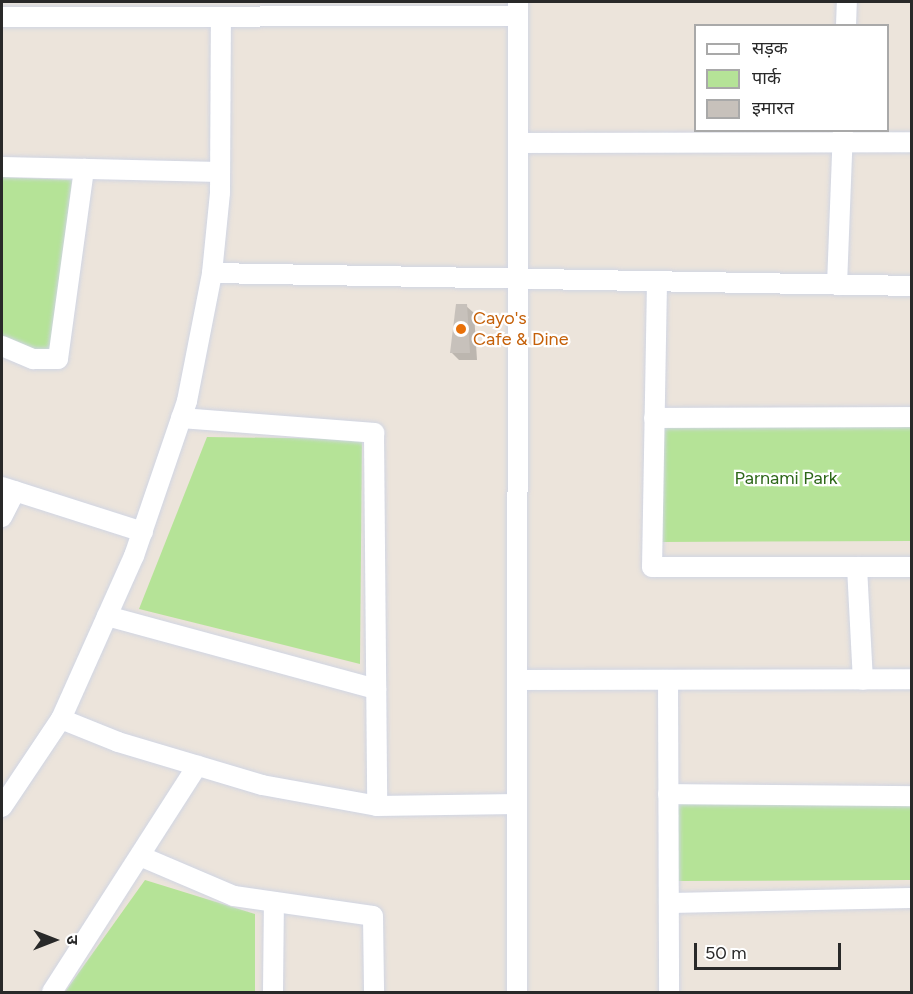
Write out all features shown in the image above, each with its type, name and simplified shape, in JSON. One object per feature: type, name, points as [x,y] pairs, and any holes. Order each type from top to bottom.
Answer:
[{"type":"street","points":[[846,24],[847,2]]},
{"type":"street","points":[[2,17],[221,18],[518,9],[517,993]]},
{"type":"street","points":[[2,807],[61,719],[143,532],[181,418],[212,273],[220,172],[221,18]]},
{"type":"street","points":[[518,143],[843,136],[912,142]]},
{"type":"street","points":[[837,285],[843,136]]},
{"type":"street","points":[[2,167],[220,172]]},
{"type":"street","points":[[2,346],[33,359],[58,359],[84,169]]},
{"type":"street","points":[[212,273],[912,286]]},
{"type":"street","points":[[657,282],[652,567],[912,567]]},
{"type":"street","points":[[654,418],[912,417]]},
{"type":"street","points":[[181,418],[374,433],[377,806]]},
{"type":"street","points":[[2,518],[8,489],[143,532]]},
{"type":"street","points":[[857,567],[863,680]]},
{"type":"street","points":[[107,616],[376,689]]},
{"type":"street","points":[[517,680],[912,680]]},
{"type":"street","points":[[668,680],[669,993]]},
{"type":"street","points":[[61,719],[118,742],[262,785],[377,806],[517,804]]},
{"type":"street","points":[[52,993],[197,766]]},
{"type":"street","points":[[668,794],[912,796]]},
{"type":"street","points":[[140,856],[234,896],[373,916],[374,993]]},
{"type":"street","points":[[669,903],[912,898]]},
{"type":"street","points":[[273,993],[274,902]]},
{"type":"green space","points":[[2,177],[72,180],[52,353],[25,349],[2,339]]},
{"type":"green space","name":"Parnami Park","points":[[911,414],[911,541],[660,542],[659,415]]},
{"type":"green space","points":[[207,437],[362,439],[360,664],[139,609]]},
{"type":"green space","points":[[911,800],[911,880],[678,881],[678,801]]},
{"type":"green space","points":[[145,880],[255,914],[255,992],[65,992]]},
{"type":"building","name":"Cayo's Cafe & Dine","points":[[456,304],[467,304],[470,353],[450,353]]},
{"type":"place","name":"Cayo's Cafe & Dine","points":[[461,329]]}]
